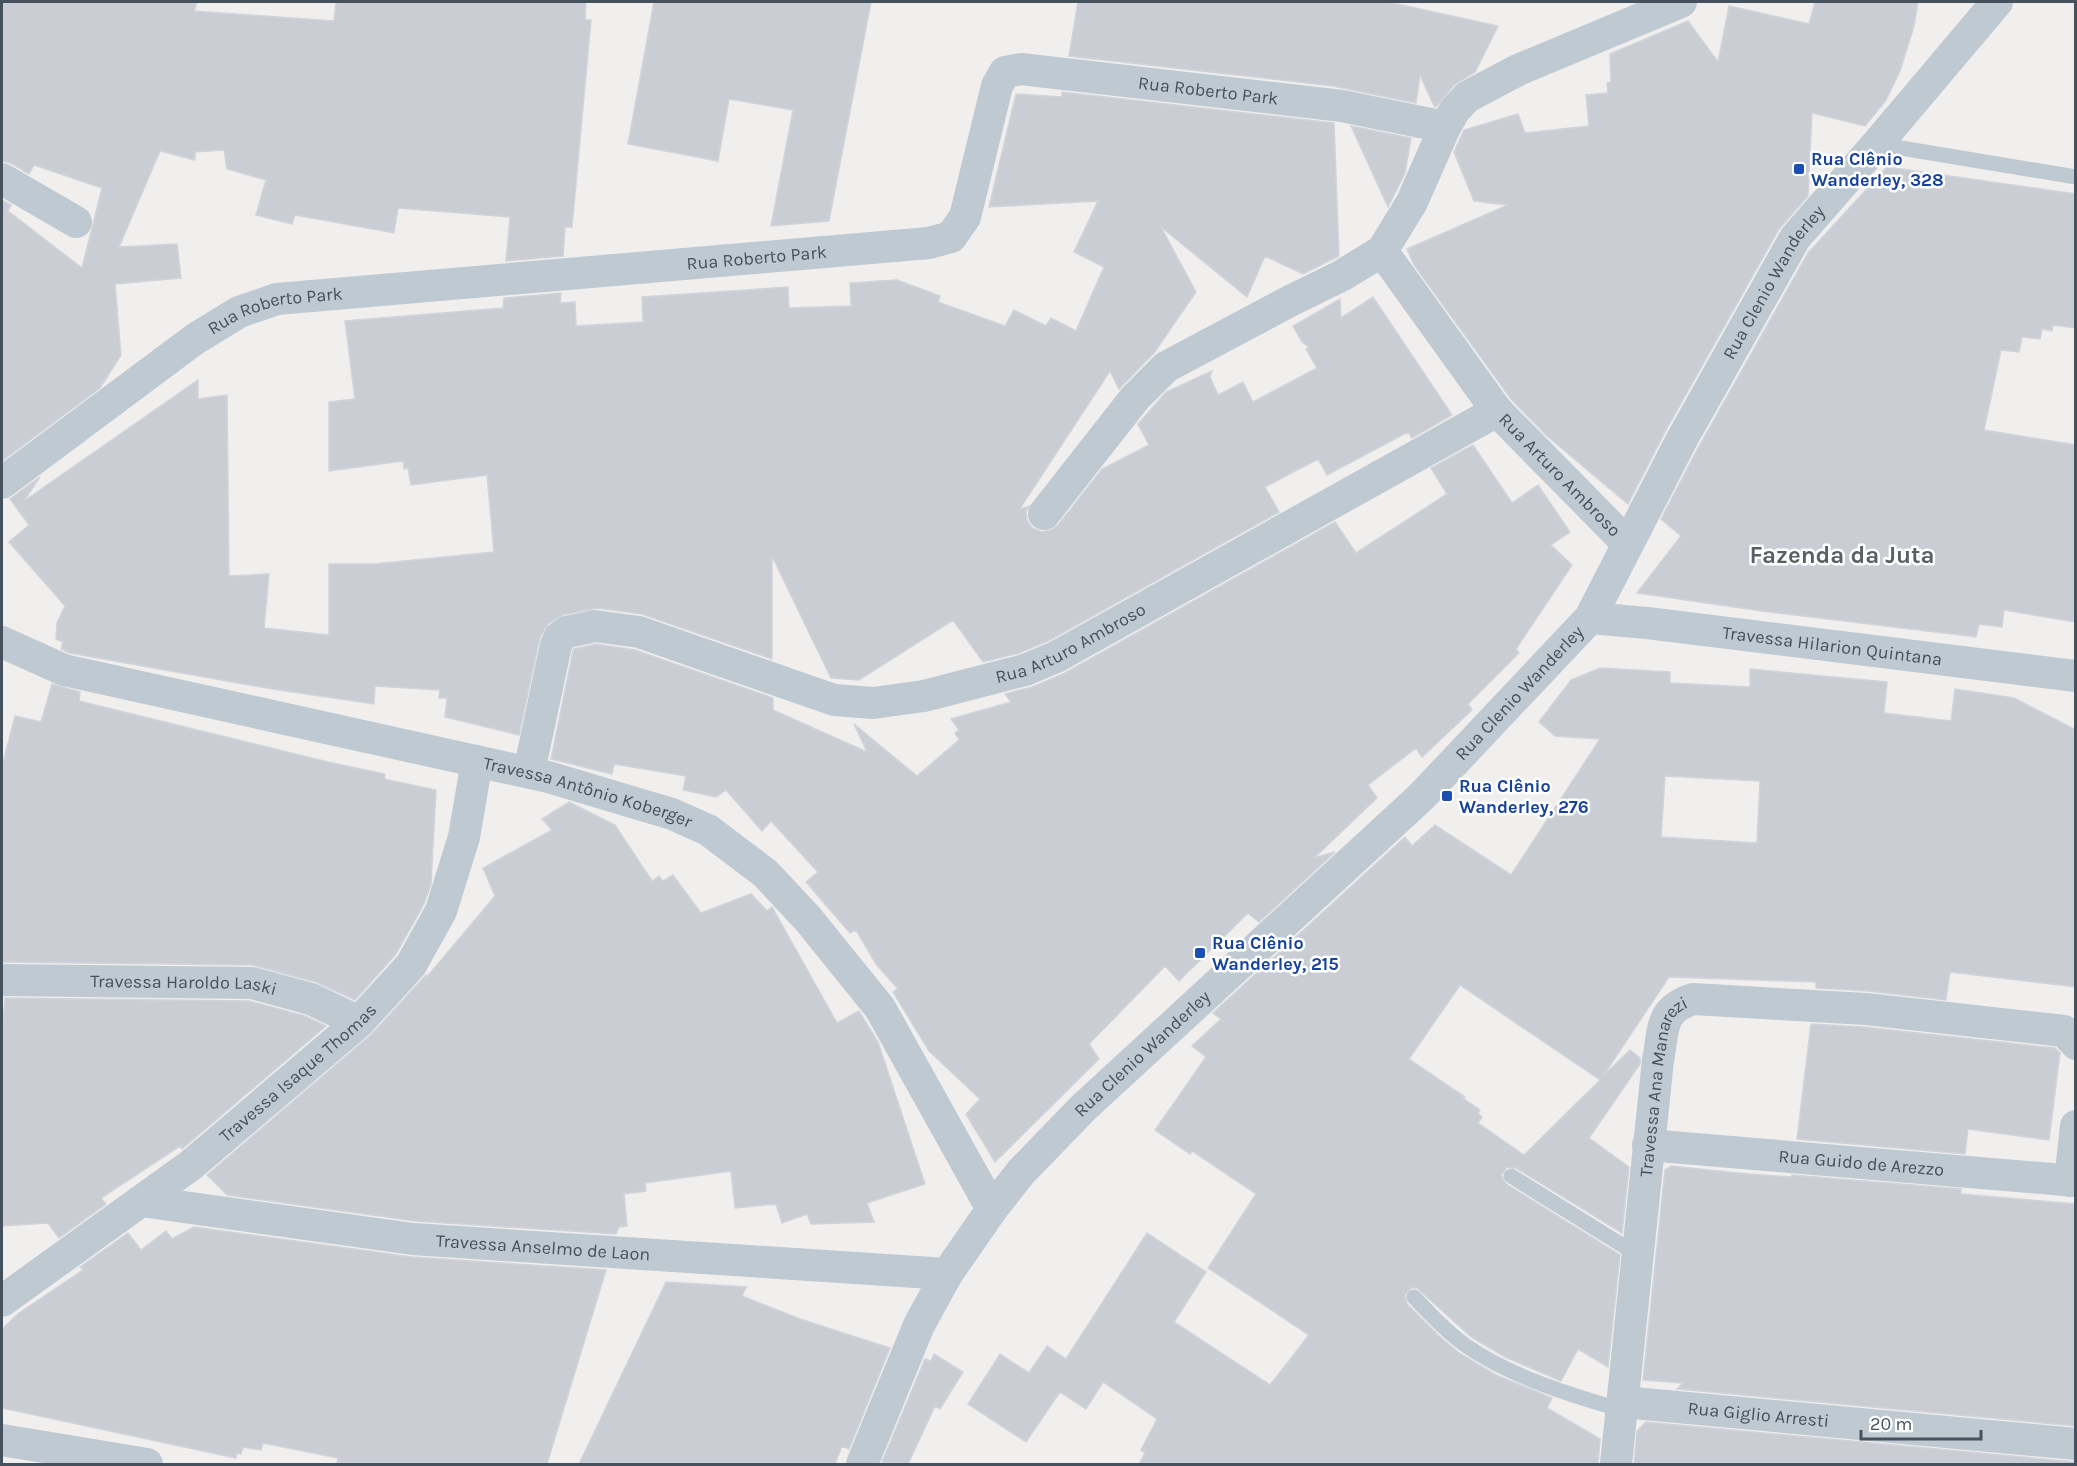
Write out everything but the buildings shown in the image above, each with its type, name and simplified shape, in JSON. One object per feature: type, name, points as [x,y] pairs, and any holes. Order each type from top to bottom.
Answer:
[{"type":"street","points":[[1044,514],[1135,398],[1166,367],[1341,276],[1382,251],[1412,202],[1445,127],[1455,110],[1467,97],[1508,75],[1681,2]]},
{"type":"street","name":"Rua Clenio Wanderley","points":[[861,1464],[919,1325],[948,1274],[992,1209],[1022,1172],[1083,1108],[1421,796],[1590,618],[1682,439],[1795,238],[1996,2]]},
{"type":"street","name":"Rua Roberto Park","points":[[2,483],[195,339],[239,312],[277,299],[929,243],[951,237],[965,217],[997,86],[1005,72],[1021,69],[1342,106],[1445,127]]},
{"type":"street","points":[[2,179],[76,222]]},
{"type":"street","points":[[1382,251],[1497,411]]},
{"type":"street","name":"Rua Arturo Ambroso","points":[[529,772],[556,645],[560,637],[567,632],[595,626],[639,632],[834,700],[873,703],[924,696],[1024,670],[1056,657],[1497,411],[1628,544]]},
{"type":"street","name":"Travessa Hilarion Quintana","points":[[1590,618],[1659,624],[2076,676]]},
{"type":"street","name":"Travessa Antônio Koberger","points":[[2,642],[64,670],[529,772],[681,818],[708,830],[765,873],[808,919],[880,1008],[992,1209]]},
{"type":"street","name":"Travessa Isaque Thomas","points":[[2,1301],[191,1165],[359,1022],[411,965],[441,911],[464,837],[477,761]]},
{"type":"street","name":"Travessa Haroldo Laski","points":[[2,980],[252,983],[311,999],[359,1022]]},
{"type":"street","name":"Travessa Ana Manarezi","points":[[1616,1464],[1658,1060],[1666,1016],[1677,1004],[1693,999],[1866,1009],[2064,1031],[2076,1044]]},
{"type":"street","points":[[2073,1181],[2076,1126]]},
{"type":"street","name":"Rua Guido de Arezzo","points":[[1648,1145],[2073,1181]]},
{"type":"street","name":"Travessa Anselmo de Laon","points":[[141,1201],[413,1239],[948,1274]]},
{"type":"street","name":"Rua Giglio Arresti","points":[[1622,1406],[2076,1444]]},
{"type":"street","points":[[2,1440],[147,1464]]},
{"type":"lane","points":[[1877,144],[2076,177]]},
{"type":"lane","points":[[1511,1176],[1638,1255]]},
{"type":"lane","points":[[1414,1297],[1447,1331],[1466,1346],[1511,1370],[1584,1399],[1622,1406]]},
{"type":"place","name":"Rua Clênio Wanderley, 328","points":[[1799,169]]},
{"type":"place","name":"Rua Clênio Wanderley, 276","points":[[1447,796]]},
{"type":"place","name":"Rua Clênio Wanderley, 215","points":[[1200,953]]},
{"type":"district","name":"Fazenda da Juta","points":[[1842,555]]}]
